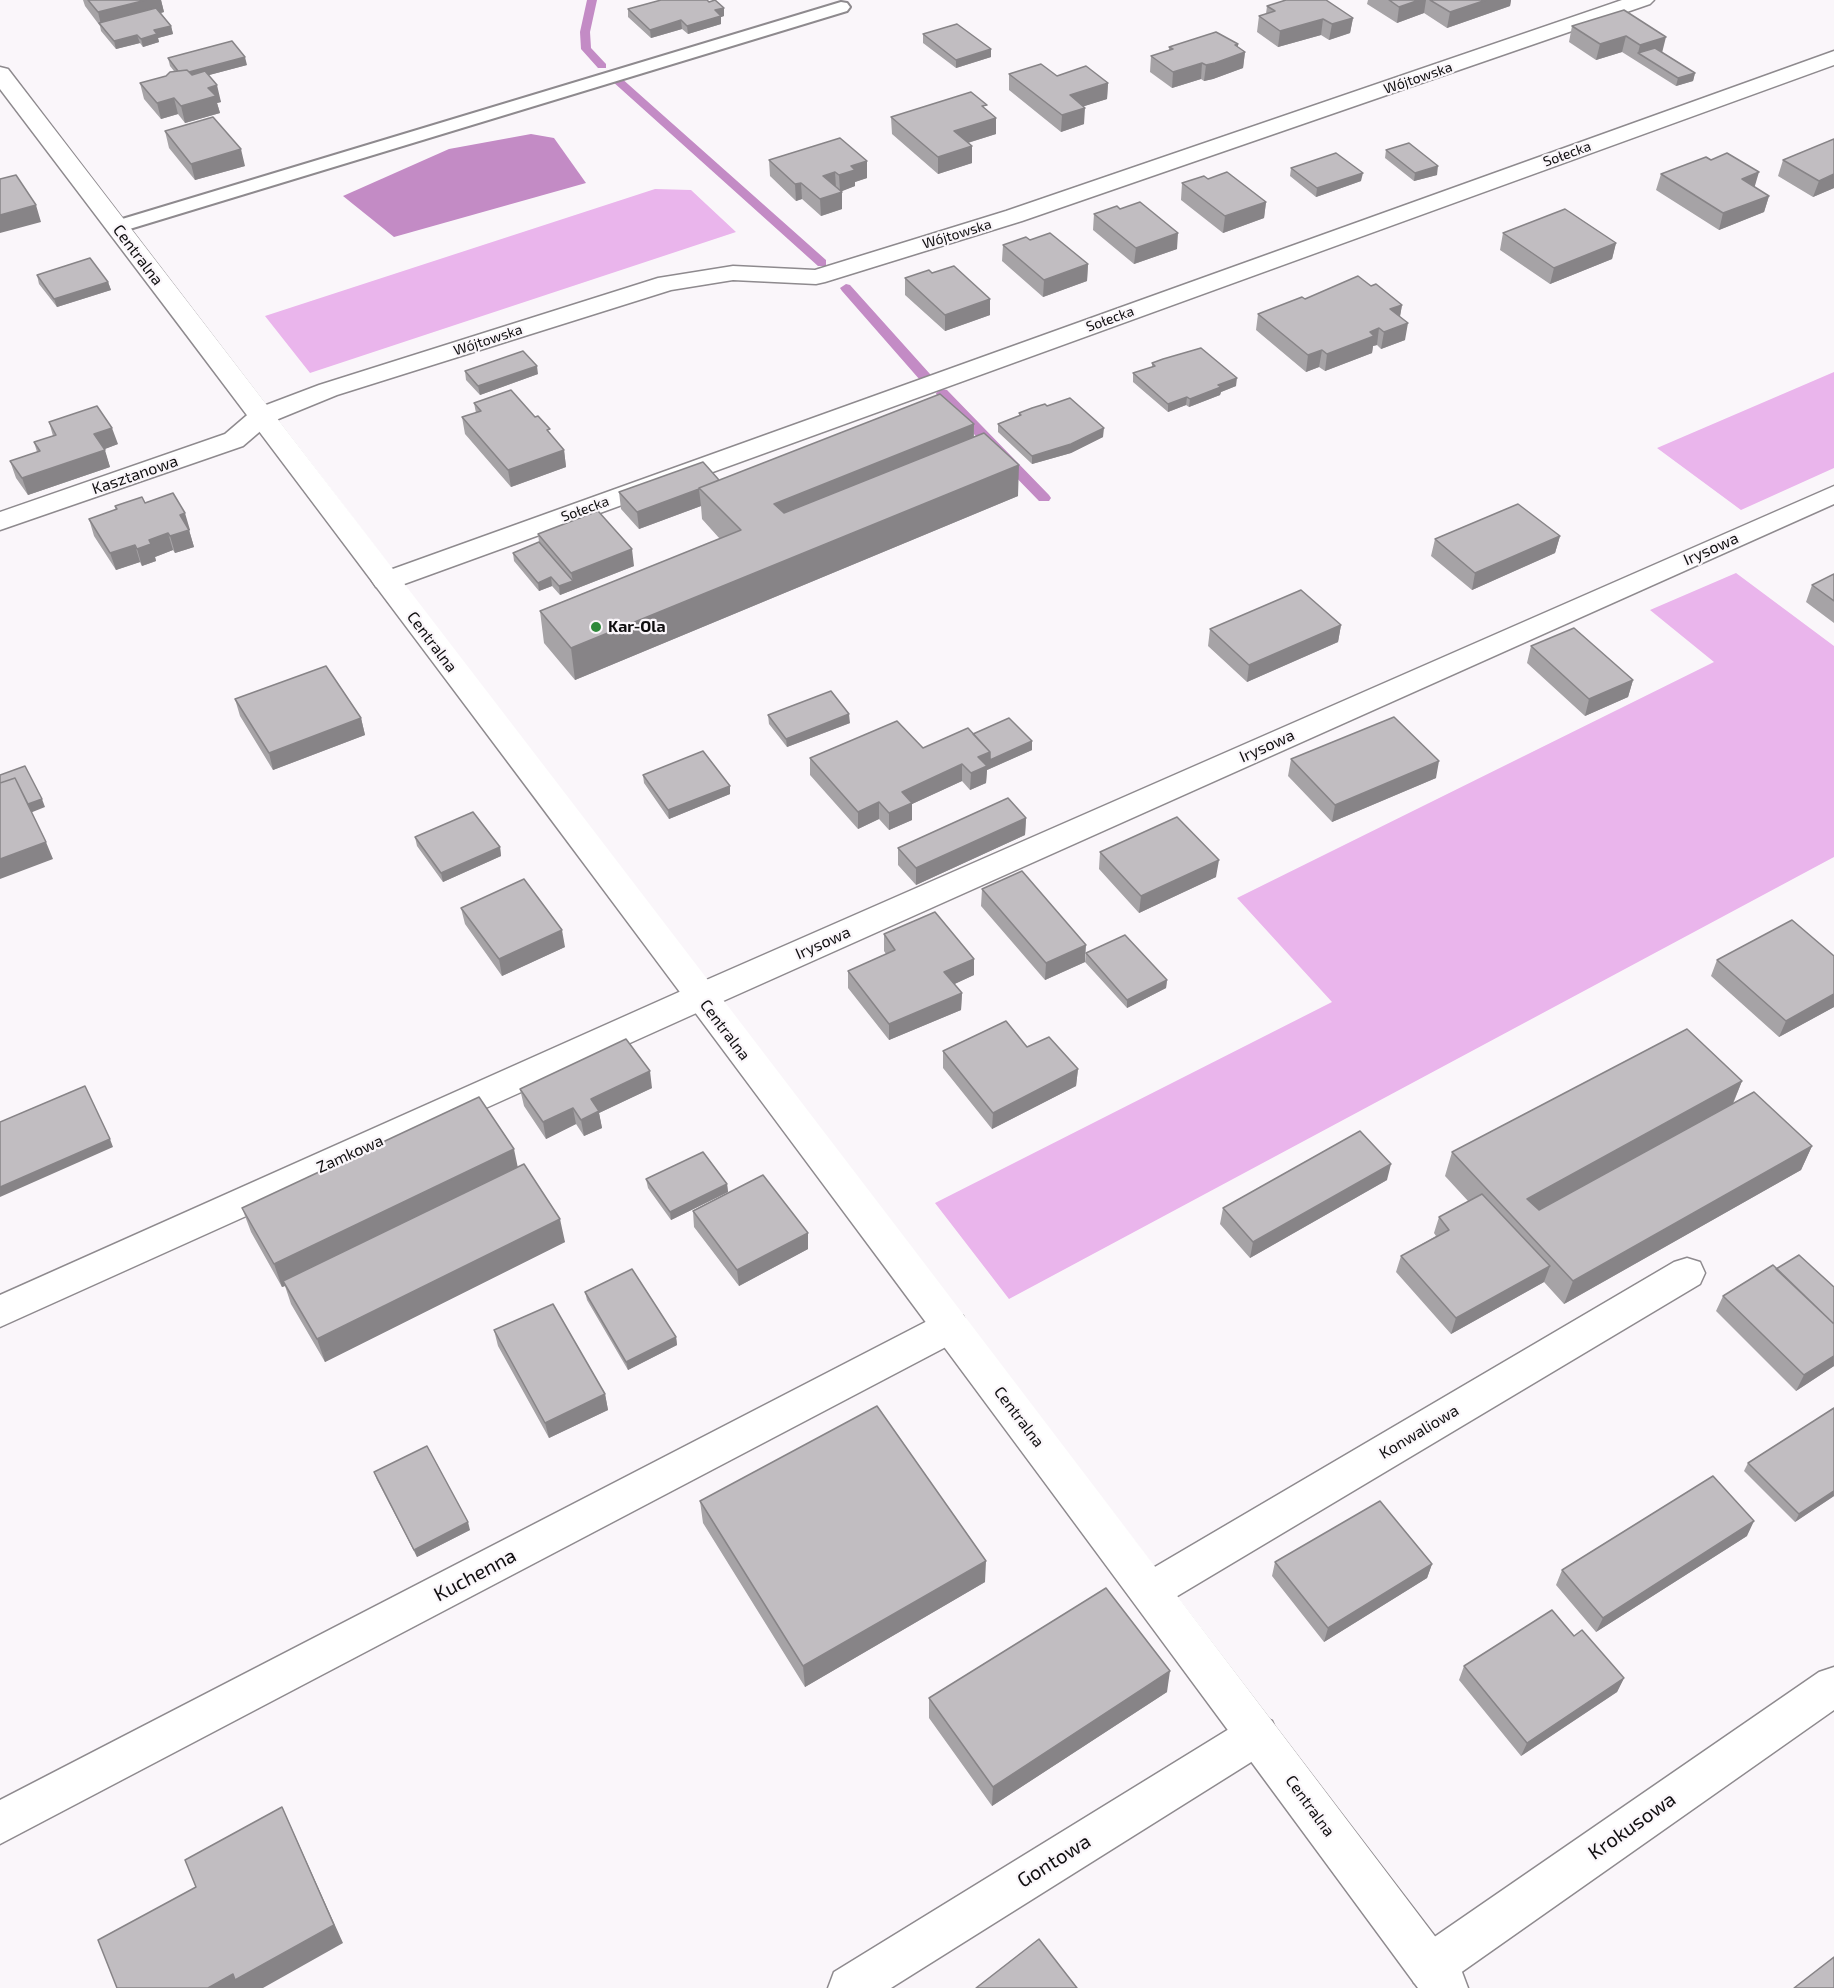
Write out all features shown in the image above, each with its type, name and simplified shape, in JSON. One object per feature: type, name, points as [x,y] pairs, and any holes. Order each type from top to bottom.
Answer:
[{"type":"street","name":"Wójtowska","points":[[262,416],[328,390],[667,283],[733,273],[816,277],[1014,216],[1643,0]]},
{"type":"street","name":"Sołecka","points":[[386,581],[1834,58]]},
{"type":"street","name":"Centralna","points":[[0,74],[262,416],[1150,1591],[1438,1977]]},
{"type":"street","name":"Kasztanowa","points":[[0,521],[234,440],[262,416]]},
{"type":"street","name":"Irysowa","points":[[700,997],[1834,494]]},
{"type":"street","name":"Zamkowa","points":[[0,1312],[700,997]]},
{"type":"street","name":"Konwaliowa","points":[[1150,1591],[1687,1273]]},
{"type":"street","name":"Kuchenna","points":[[0,1823],[950,1327]]},
{"type":"street","name":"Krokusowa","points":[[1438,1977],[1834,1686]]},
{"type":"street","name":"Gontowa","points":[[850,1988],[1257,1735]]},
{"type":"lane","points":[[116,227],[841,7]]},
{"type":"shaded area","points":[[531,134],[554,138],[586,183],[394,237],[343,196],[449,149]]},
{"type":"shaded area","points":[[655,189],[691,190],[736,232],[310,373],[265,316]]},
{"type":"shaded area","points":[[1834,372],[1834,468],[1741,510],[1657,448]]},
{"type":"shaded area","points":[[1736,573],[1834,646],[1834,857],[1009,1299],[935,1203],[1332,1002],[1237,898],[1714,662],[1650,610]]},
{"type":"building","points":[[88,0],[146,0],[98,12]]},
{"type":"building","points":[[661,0],[707,0],[709,2],[715,0],[724,8],[715,10],[721,16],[687,26],[681,20],[650,30],[628,9]]},
{"type":"building","points":[[1286,0],[1326,0],[1353,18],[1332,24],[1323,19],[1280,31],[1259,16],[1275,11],[1267,6]]},
{"type":"building","points":[[1389,0],[1419,0],[1399,7]]},
{"type":"building","points":[[1430,0],[1486,0],[1450,12]]},
{"type":"building","points":[[156,8],[171,26],[154,30],[157,34],[141,39],[137,35],[114,41],[99,23]]},
{"type":"building","points":[[1624,10],[1666,37],[1640,45],[1626,36],[1600,44],[1572,26]]},
{"type":"building","points":[[957,24],[991,49],[956,60],[923,34]]},
{"type":"building","points":[[1216,32],[1238,44],[1235,45],[1245,52],[1215,63],[1206,65],[1202,63],[1173,72],[1151,56],[1173,49],[1169,47]]},
{"type":"building","points":[[232,41],[245,57],[189,72],[187,70],[178,71],[168,58]]},
{"type":"building","points":[[1655,48],[1695,73],[1678,78],[1638,53]]},
{"type":"building","points":[[1041,64],[1057,76],[1086,66],[1108,83],[1070,95],[1085,108],[1062,115],[1009,74]]},
{"type":"building","points":[[187,70],[192,75],[205,71],[217,85],[208,88],[216,96],[181,106],[174,98],[157,103],[140,83],[166,76],[170,72]]},
{"type":"building","points":[[971,92],[987,105],[982,106],[996,118],[954,131],[972,146],[938,157],[891,117]]},
{"type":"building","points":[[213,117],[241,149],[191,164],[165,131]]},
{"type":"building","points":[[840,138],[867,161],[851,166],[855,170],[839,175],[835,172],[823,176],[842,192],[820,199],[801,183],[795,184],[769,160]]},
{"type":"building","points":[[1834,139],[1834,174],[1819,181],[1783,160]]},
{"type":"building","points":[[1409,143],[1438,166],[1415,173],[1386,150]]},
{"type":"building","points":[[1336,153],[1363,173],[1317,188],[1291,168]]},
{"type":"building","points":[[1727,153],[1759,172],[1742,179],[1769,196],[1723,213],[1661,174],[1706,157],[1711,160]]},
{"type":"building","points":[[1227,172],[1266,202],[1225,216],[1182,183],[1204,176],[1208,179]]},
{"type":"building","points":[[16,175],[36,205],[0,215],[0,179]]},
{"type":"building","points":[[1140,202],[1178,233],[1136,248],[1094,214],[1117,206],[1120,209]]},
{"type":"building","points":[[1565,209],[1616,243],[1554,268],[1503,233]]},
{"type":"building","points":[[1050,233],[1088,264],[1044,280],[1003,245],[1026,237],[1030,240]]},
{"type":"building","points":[[90,258],[108,282],[54,299],[37,275]]},
{"type":"building","points":[[954,266],[990,299],[945,315],[905,278],[929,270],[932,273]]},
{"type":"building","points":[[1358,276],[1371,286],[1376,284],[1402,305],[1390,309],[1408,323],[1384,332],[1379,328],[1370,332],[1374,336],[1327,354],[1322,350],[1308,355],[1258,314],[1302,297],[1305,299]]},
{"type":"building","points":[[1201,348],[1237,378],[1190,399],[1187,397],[1168,404],[1133,373],[1155,366],[1152,363]]},
{"type":"building","points":[[523,351],[537,366],[478,386],[465,371]]},
{"type":"building","points":[[511,390],[535,417],[538,416],[550,429],[547,430],[564,450],[508,470],[462,417],[481,411],[474,403]]},
{"type":"building","points":[[940,394],[974,424],[774,504],[784,513],[984,433],[1019,465],[571,648],[540,611],[741,530],[699,488]]},
{"type":"building","points":[[1070,398],[1104,428],[1071,444],[1032,456],[998,424],[1032,408],[1045,404],[1047,406]]},
{"type":"building","points":[[97,406],[112,428],[94,434],[105,450],[22,478],[10,461],[40,451],[34,442],[56,435],[49,422]]},
{"type":"building","points":[[703,462],[719,480],[637,512],[619,492]]},
{"type":"building","points":[[173,493],[185,513],[180,515],[189,530],[170,536],[168,533],[149,540],[151,544],[137,549],[135,545],[110,553],[89,519],[117,509],[115,506],[142,497],[145,503]]},
{"type":"building","points":[[1518,504],[1560,536],[1475,573],[1435,539]]},
{"type":"building","points":[[598,511],[632,549],[571,573],[538,534]]},
{"type":"building","points":[[539,542],[573,581],[559,586],[551,577],[538,583],[513,553]]},
{"type":"building","points":[[1834,574],[1834,601],[1812,585]]},
{"type":"building","points":[[1301,590],[1341,625],[1249,665],[1210,629]]},
{"type":"building","points":[[1574,628],[1633,680],[1589,699],[1531,646]]},
{"type":"building","points":[[326,666],[361,718],[269,753],[235,699]]},
{"type":"building","points":[[831,691],[849,714],[786,739],[768,715]]},
{"type":"building","points":[[1394,717],[1439,761],[1335,805],[1291,759]]},
{"type":"building","points":[[1009,718],[1032,741],[990,760],[990,752],[973,734]]},
{"type":"building","points":[[897,721],[923,748],[968,728],[990,752],[978,757],[987,766],[971,773],[962,764],[902,792],[912,803],[889,813],[879,802],[858,812],[810,758]]},
{"type":"building","points":[[703,751],[730,786],[668,810],[643,775]]},
{"type":"building","points":[[25,766],[42,799],[28,804],[15,778],[0,783],[0,775]]},
{"type":"building","points":[[15,778],[46,842],[0,859],[0,783]]},
{"type":"building","points":[[1008,798],[1026,818],[916,868],[898,848]]},
{"type":"building","points":[[473,812],[500,847],[441,873],[415,837]]},
{"type":"building","points":[[1177,817],[1219,860],[1141,896],[1100,852]]},
{"type":"building","points":[[1022,871],[1086,945],[1046,963],[982,889]]},
{"type":"building","points":[[524,879],[562,930],[499,959],[461,908]]},
{"type":"building","points":[[935,912],[974,959],[944,972],[962,993],[889,1024],[848,971],[895,950],[884,934]]},
{"type":"building","points":[[1792,920],[1834,956],[1834,994],[1786,1021],[1717,960]]},
{"type":"building","points":[[1125,935],[1167,980],[1127,1000],[1086,953]]},
{"type":"building","points":[[1006,1021],[1027,1047],[1049,1037],[1078,1069],[993,1113],[943,1051]]},
{"type":"building","points":[[1687,1029],[1742,1081],[1527,1199],[1539,1210],[1754,1092],[1812,1146],[1573,1281],[1452,1152]]},
{"type":"building","points":[[626,1039],[650,1071],[591,1099],[599,1111],[581,1120],[573,1108],[543,1122],[520,1089]]},
{"type":"building","points":[[85,1086],[110,1139],[0,1187],[0,1122]]},
{"type":"building","points":[[479,1097],[514,1149],[274,1264],[242,1208]]},
{"type":"building","points":[[1360,1131],[1391,1164],[1253,1242],[1223,1208]]},
{"type":"building","points":[[703,1152],[727,1184],[670,1212],[646,1179]]},
{"type":"building","points":[[524,1164],[560,1219],[317,1339],[283,1281]]},
{"type":"building","points":[[763,1175],[808,1233],[737,1270],[693,1211]]},
{"type":"building","points":[[1482,1194],[1550,1266],[1456,1318],[1401,1256],[1449,1230],[1439,1217]]},
{"type":"building","points":[[1799,1255],[1834,1287],[1834,1324],[1776,1269]]},
{"type":"building","points":[[1773,1265],[1834,1324],[1834,1356],[1804,1375],[1723,1296]]},
{"type":"building","points":[[632,1269],[676,1337],[626,1362],[585,1292]]},
{"type":"building","points":[[553,1304],[605,1394],[545,1423],[494,1330]]},
{"type":"building","points":[[877,1406],[986,1561],[803,1666],[700,1501]]},
{"type":"building","points":[[1834,1408],[1834,1491],[1799,1514],[1748,1463]]},
{"type":"building","points":[[427,1446],[468,1522],[414,1550],[374,1472]]},
{"type":"building","points":[[1713,1476],[1754,1521],[1603,1618],[1562,1570]]},
{"type":"building","points":[[1380,1501],[1432,1564],[1328,1628],[1275,1562]]},
{"type":"building","points":[[1106,1588],[1170,1671],[993,1787],[929,1698]]},
{"type":"building","points":[[1552,1610],[1574,1636],[1582,1630],[1624,1678],[1527,1743],[1464,1666]]},
{"type":"building","points":[[282,1807],[334,1925],[235,1980],[233,1974],[208,1988],[117,1988],[98,1940],[196,1887],[185,1860]]},
{"type":"building","points":[[1039,1939],[1077,1988],[976,1988]]},
{"type":"building","points":[[1834,1957],[1834,1988],[1794,1988]]},
{"type":"waterway","points":[[592,0],[585,32],[586,49],[602,66]]},
{"type":"waterway","points":[[616,79],[822,263]]},
{"type":"waterway","points":[[846,288],[925,377]]},
{"type":"waterway","points":[[942,393],[1044,498]]},
{"type":"place","name":"Kar-Ola","points":[[596,627]]}]
